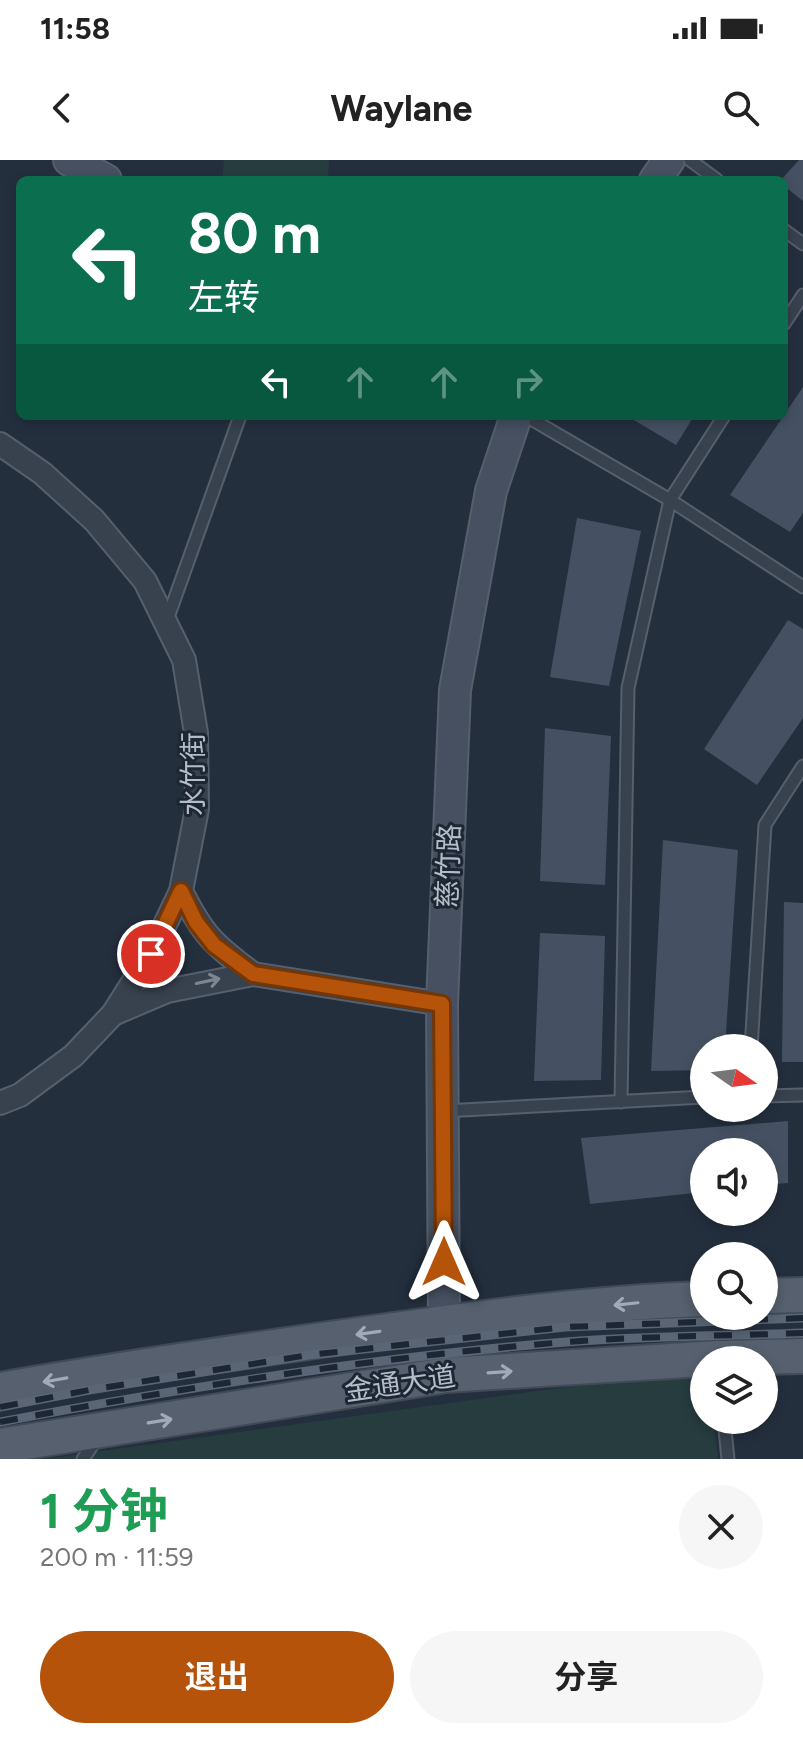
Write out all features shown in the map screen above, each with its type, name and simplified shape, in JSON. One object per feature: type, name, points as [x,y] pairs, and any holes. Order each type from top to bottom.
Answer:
[{"type":"main road","points":[[778,1296],[803,1295]]},
{"type":"main road","name":"金通大道","points":[[0,1390],[118,1369],[444,1322],[690,1299]]},
{"type":"main road","name":"金通大道","points":[[778,1357],[803,1356]]},
{"type":"main road","name":"金通大道","points":[[0,1446],[446,1375],[690,1361]]},
{"type":"street","points":[[69,160],[99,176]]},
{"type":"street","name":"慈竹路","points":[[444,1322],[442,1004],[455,690],[491,491],[515,420]]},
{"type":"street","name":"水竹街","points":[[0,444],[42,473],[94,520],[145,581],[184,660],[196,733],[197,809],[181,891],[151,954],[113,1014],[73,1056],[20,1095],[0,1103]]},
{"type":"street","points":[[181,891],[196,922],[214,945],[253,974]]},
{"type":"street","points":[[113,1014],[167,991],[253,974],[442,1004]]},
{"type":"lane","points":[[690,160],[712,176]]},
{"type":"lane","points":[[788,318],[803,295]]},
{"type":"lane","points":[[166,623],[239,420]]},
{"type":"lane","points":[[533,420],[670,500],[803,587]]},
{"type":"lane","points":[[621,1102],[628,688],[670,500],[721,420]]},
{"type":"lane","points":[[752,1034],[765,825],[803,766]]},
{"type":"lane","points":[[778,1096],[803,1095]]},
{"type":"lane","points":[[443,1111],[690,1098]]},
{"type":"lane","points":[[83,1459],[103,1430]]},
{"type":"lane","points":[[725,1434],[728,1459]]},
{"type":"green space","points":[[224,160],[329,160],[328,176],[222,176]]},
{"type":"green space","points":[[690,1370],[690,1434],[715,1434],[718,1459],[43,1459]]},
{"type":"building","points":[[799,160],[803,160],[803,201],[788,189],[788,176],[785,176]]},
{"type":"building","points":[[803,387],[803,513],[790,532],[730,495],[781,420],[788,420],[788,409]]},
{"type":"building","points":[[634,420],[692,420],[676,445]]},
{"type":"building","points":[[577,518],[641,531],[609,686],[550,677]]},
{"type":"building","points":[[788,620],[803,629],[803,718],[757,785],[704,749]]},
{"type":"building","points":[[545,728],[611,736],[605,885],[540,881]]},
{"type":"building","points":[[663,840],[738,850],[726,1034],[690,1034],[690,1070],[651,1071]]},
{"type":"building","points":[[784,902],[803,903],[803,1062],[782,1062]]},
{"type":"building","points":[[540,933],[605,936],[601,1080],[534,1081]]},
{"type":"building","points":[[788,1121],[788,1183],[778,1184],[778,1138],[690,1138],[690,1193],[590,1204],[581,1138]]},
{"type":"railway","points":[[0,1407],[309,1355],[565,1327],[803,1318]]},
{"type":"railway","points":[[0,1422],[211,1385],[495,1348],[655,1337],[803,1333]]},
{"type":"route","points":[[151,954],[181,891],[196,922],[214,945],[253,974],[442,1004],[444,1262]]}]
